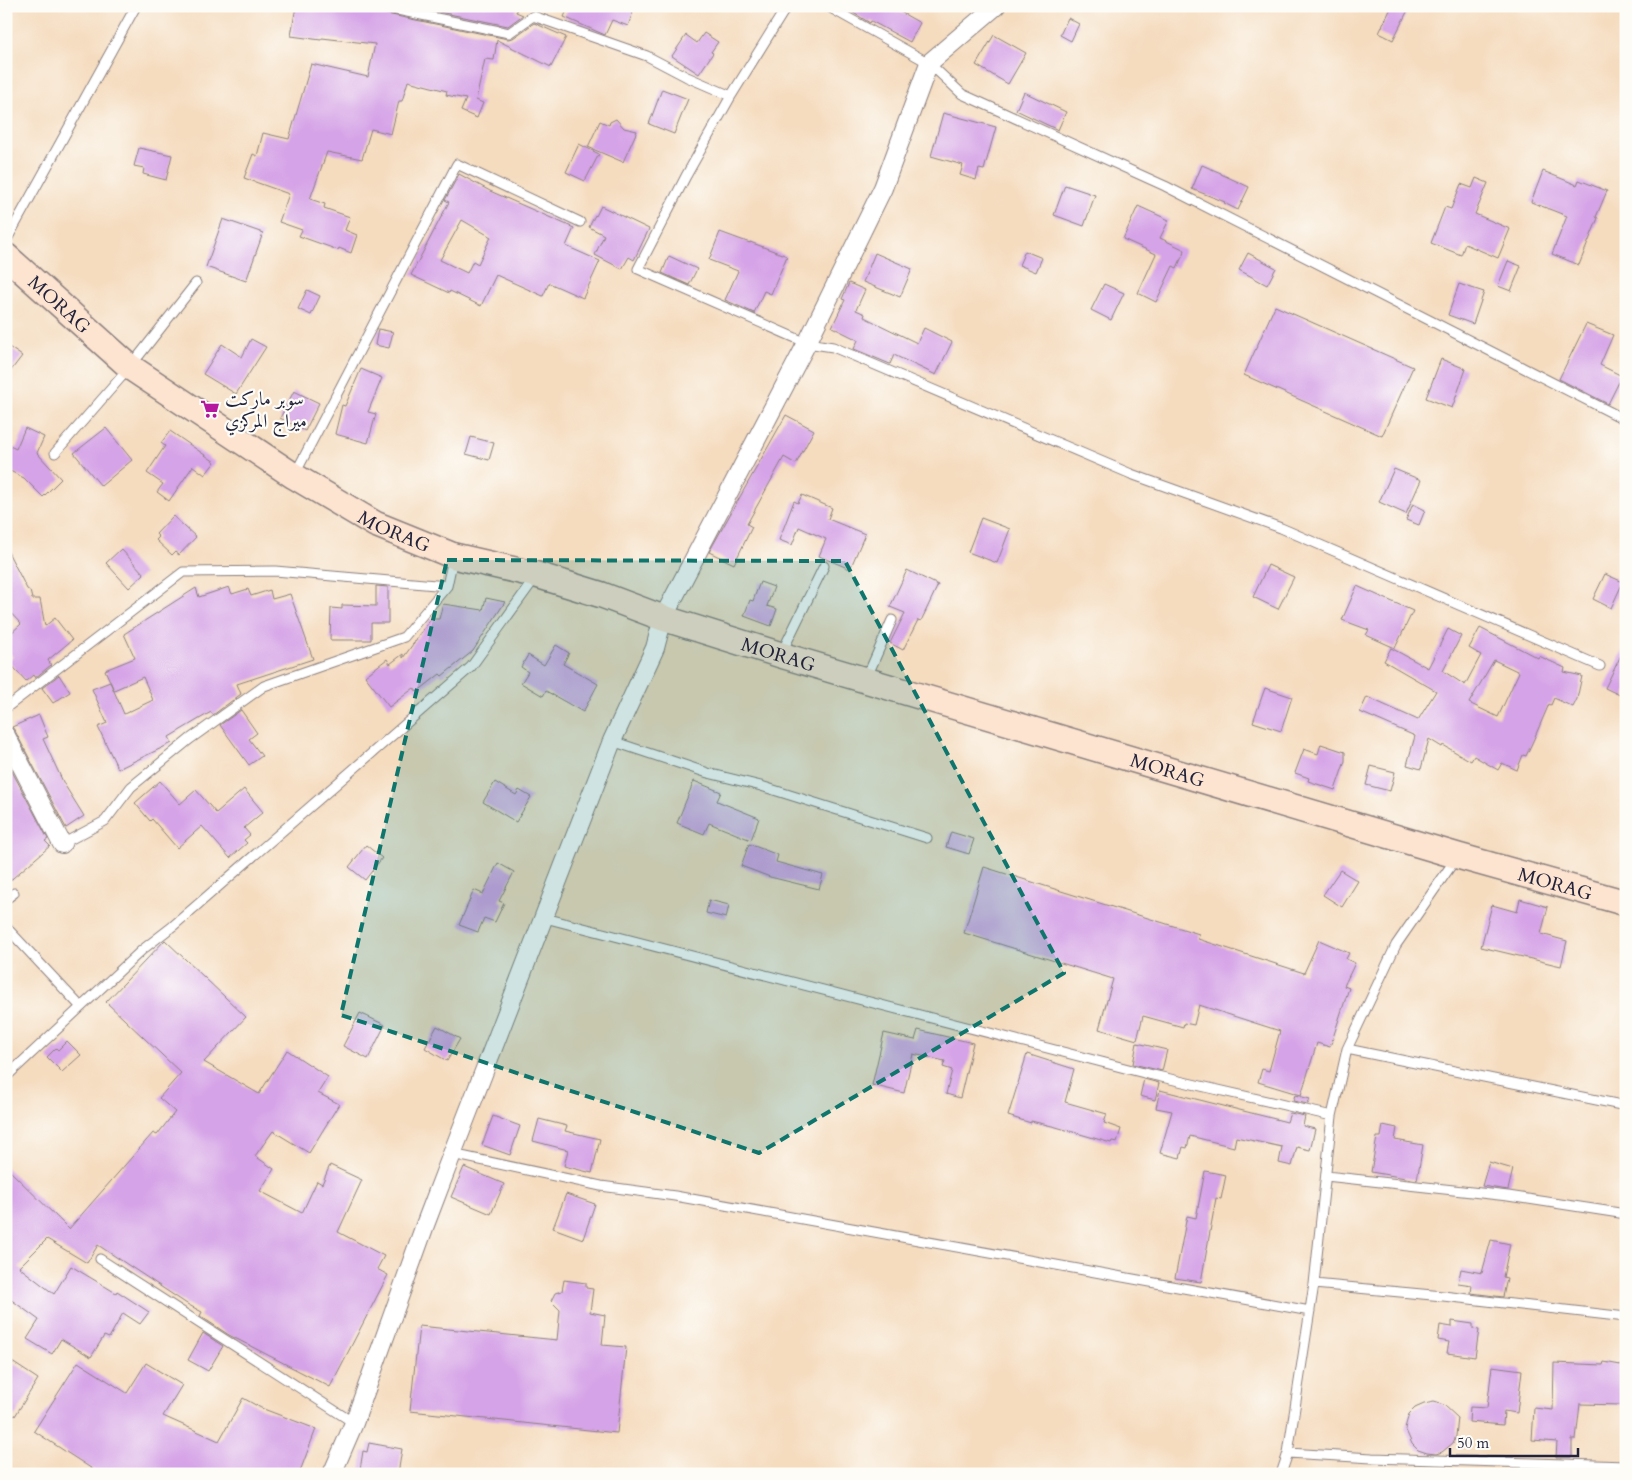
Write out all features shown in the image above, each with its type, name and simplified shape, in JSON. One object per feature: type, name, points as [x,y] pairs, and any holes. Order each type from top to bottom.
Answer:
[{"type":"main road","name":"MORAG","points":[[6,256],[130,367],[294,476],[375,524],[454,556],[537,575],[602,594],[663,618],[781,655],[1458,856],[1626,903]]},
{"type":"street","points":[[332,1474],[354,1423],[452,1154],[612,741],[655,648],[663,618],[807,343],[883,188],[929,63],[996,6]]},
{"type":"street","points":[[6,736],[62,844]]},
{"type":"lane","points":[[6,241],[136,6]]},
{"type":"lane","points":[[378,6],[509,33],[533,16],[647,56],[687,78],[731,96]]},
{"type":"lane","points":[[787,6],[731,96],[686,176],[638,269],[807,343],[833,347],[1131,474],[1281,528],[1600,666]]},
{"type":"lane","points":[[827,6],[929,63],[962,94],[1165,186],[1626,420]]},
{"type":"lane","points":[[294,476],[457,164],[580,222]]},
{"type":"lane","points":[[55,453],[130,367],[196,283]]},
{"type":"lane","points":[[62,844],[105,821],[131,787],[190,739],[264,686],[404,637],[447,586],[454,556]]},
{"type":"lane","points":[[781,655],[824,566]]},
{"type":"lane","points":[[6,708],[183,572],[275,571],[447,586]]},
{"type":"lane","points":[[6,1077],[142,950],[173,926],[471,667],[537,575]]},
{"type":"lane","points":[[866,679],[892,620]]},
{"type":"lane","points":[[612,741],[699,770],[761,786],[927,838]]},
{"type":"lane","points":[[1281,1474],[1288,1452],[1314,1284],[1332,1116],[1347,1049],[1396,945],[1458,856]]},
{"type":"lane","points":[[6,899],[14,893]]},
{"type":"lane","points":[[545,918],[1144,1073],[1332,1116]]},
{"type":"lane","points":[[6,927],[81,1007]]},
{"type":"lane","points":[[1347,1049],[1626,1106]]},
{"type":"lane","points":[[452,1154],[602,1186],[675,1196],[1310,1311]]},
{"type":"lane","points":[[1326,1176],[1508,1196],[1626,1214]]},
{"type":"lane","points":[[100,1258],[354,1423]]},
{"type":"lane","points":[[1314,1284],[1443,1296],[1626,1317]]},
{"type":"lane","points":[[1288,1452],[1372,1458],[1626,1466]]},
{"type":"highlighted area","points":[[447,560],[845,561],[1064,973],[759,1153],[341,1015]]},
{"type":"building","points":[[296,6],[338,11],[338,6],[373,10],[508,39],[513,38],[534,23],[566,37],[551,67],[497,40],[494,60],[485,59],[476,100],[483,103],[477,118],[461,111],[466,99],[446,95],[447,91],[408,81],[402,101],[399,101],[391,134],[371,129],[362,159],[327,152],[310,199],[325,204],[324,208],[350,217],[345,230],[357,235],[351,253],[299,236],[302,230],[279,222],[289,194],[244,178],[253,154],[257,156],[263,133],[289,139],[311,64],[368,77],[375,44],[291,36]]},
{"type":"building","points":[[410,6],[518,6],[516,12],[523,15],[508,26]]},
{"type":"building","points":[[569,6],[625,6],[634,9],[628,26],[612,20],[605,35],[564,17]]},
{"type":"building","points":[[842,6],[890,6],[920,23],[910,42],[871,21],[870,23]]},
{"type":"building","points":[[1392,6],[1410,6],[1393,40],[1379,33]]},
{"type":"building","points":[[1068,18],[1079,24],[1071,41],[1060,35]]},
{"type":"building","points":[[704,33],[718,42],[699,74],[672,56],[686,35],[697,43]]},
{"type":"building","points":[[994,35],[1026,53],[1008,84],[976,65]]},
{"type":"building","points":[[662,89],[688,99],[674,134],[649,124]]},
{"type":"building","points":[[1024,92],[1066,112],[1058,130],[1016,110]]},
{"type":"building","points":[[943,113],[996,127],[984,170],[979,169],[976,180],[960,175],[963,165],[931,156]]},
{"type":"building","points":[[616,119],[624,128],[637,131],[623,162],[588,147],[600,121],[609,125],[610,122]]},
{"type":"building","points":[[579,144],[599,154],[585,181],[566,172]]},
{"type":"building","points":[[139,148],[172,155],[166,180],[143,174],[144,168],[134,166]]},
{"type":"building","points":[[1202,165],[1249,187],[1238,210],[1225,202],[1192,189]]},
{"type":"building","points":[[1543,171],[1577,185],[1579,180],[1607,191],[1579,265],[1552,254],[1567,216],[1531,202]]},
{"type":"building","points":[[459,174],[490,191],[574,228],[566,246],[600,261],[583,298],[549,283],[543,296],[496,275],[481,306],[411,275],[449,202],[445,200]],"holes":[[[462,220],[491,237],[478,264],[473,261],[467,273],[440,260]]]},
{"type":"building","points":[[1476,178],[1488,183],[1475,214],[1510,229],[1498,258],[1465,244],[1461,255],[1431,243],[1445,207],[1451,209],[1461,184],[1472,188]]},
{"type":"building","points":[[1065,185],[1095,195],[1084,226],[1054,215]]},
{"type":"building","points":[[601,206],[649,229],[634,260],[629,257],[622,269],[595,255],[604,235],[589,227]]},
{"type":"building","points":[[1138,206],[1169,220],[1160,238],[1185,250],[1177,268],[1173,266],[1156,302],[1138,293],[1156,254],[1123,239]]},
{"type":"building","points":[[223,219],[263,233],[246,281],[206,267]]},
{"type":"building","points":[[720,232],[787,256],[771,294],[764,291],[754,313],[725,300],[738,271],[709,260]]},
{"type":"building","points":[[1025,251],[1042,258],[1036,272],[1019,265]]},
{"type":"building","points":[[875,253],[912,269],[900,297],[863,282]]},
{"type":"building","points":[[1248,253],[1276,268],[1267,285],[1239,270]]},
{"type":"building","points":[[669,256],[697,269],[689,285],[662,273]]},
{"type":"building","points":[[1508,261],[1521,266],[1511,291],[1498,286]]},
{"type":"building","points":[[849,283],[865,290],[856,310],[865,314],[864,317],[917,343],[924,328],[952,342],[936,375],[894,355],[890,364],[854,349],[858,340],[832,327],[845,300],[842,299]]},
{"type":"building","points":[[1104,284],[1124,293],[1111,320],[1091,310]]},
{"type":"building","points":[[1459,284],[1484,292],[1473,324],[1448,315]]},
{"type":"building","points":[[307,290],[320,296],[311,315],[298,309]]},
{"type":"building","points":[[1275,306],[1413,367],[1382,436],[1244,375]]},
{"type":"building","points":[[1586,324],[1613,335],[1600,365],[1622,376],[1608,404],[1559,379]]},
{"type":"building","points":[[378,329],[393,332],[389,348],[375,345]]},
{"type":"building","points":[[251,339],[266,347],[236,394],[203,374],[222,344],[242,357]]},
{"type":"building","points":[[6,345],[22,356],[6,377]]},
{"type":"building","points":[[1441,359],[1466,369],[1452,408],[1426,398]]},
{"type":"building","points":[[361,369],[382,378],[368,412],[376,414],[368,443],[335,434],[342,405],[345,406]]},
{"type":"building","points":[[294,391],[319,403],[305,431],[280,418]]},
{"type":"building","points":[[786,415],[814,430],[796,464],[784,457],[747,524],[752,527],[734,564],[709,552]]},
{"type":"building","points":[[25,428],[44,437],[37,453],[61,479],[43,497],[24,478],[6,469],[6,444],[16,449]]},
{"type":"building","points":[[106,428],[132,460],[101,486],[74,453]]},
{"type":"building","points":[[170,431],[215,462],[205,475],[193,466],[169,501],[157,492],[163,484],[147,473],[165,446],[161,443]]},
{"type":"building","points":[[471,437],[494,443],[489,460],[466,454]]},
{"type":"building","points":[[1394,469],[1421,480],[1406,514],[1379,502]]},
{"type":"building","points":[[802,495],[832,508],[828,519],[865,534],[850,569],[819,556],[826,539],[799,527],[792,545],[779,540],[794,501],[798,503]]},
{"type":"building","points":[[1413,504],[1425,510],[1419,525],[1406,520]]},
{"type":"building","points":[[173,516],[196,537],[179,555],[175,552],[172,555],[156,540],[159,537],[156,534]]},
{"type":"building","points":[[981,518],[1010,529],[997,563],[968,552]]},
{"type":"building","points":[[6,548],[27,589],[30,591],[32,599],[40,599],[45,626],[55,618],[72,640],[48,660],[51,665],[35,678],[33,675],[26,681],[8,661],[13,657],[6,650],[6,638],[21,624],[6,608]]},
{"type":"building","points":[[121,549],[144,574],[129,588],[106,563]]},
{"type":"building","points":[[1268,565],[1294,577],[1278,609],[1253,597]]},
{"type":"building","points":[[907,570],[938,585],[921,621],[918,620],[903,650],[890,643],[905,613],[890,607]]},
{"type":"building","points":[[1605,574],[1623,582],[1611,608],[1593,599]]},
{"type":"building","points":[[760,582],[774,587],[767,606],[777,609],[771,626],[744,616],[750,600],[753,601]]},
{"type":"building","points":[[376,586],[388,587],[388,623],[371,623],[371,640],[330,640],[331,608],[342,609],[342,605],[376,606]]},
{"type":"building","points":[[1357,586],[1413,611],[1395,648],[1366,635],[1369,630],[1342,620]]},
{"type":"building","points":[[229,587],[232,594],[248,589],[251,596],[270,590],[272,599],[290,594],[313,659],[237,684],[241,694],[213,715],[211,712],[169,737],[172,743],[118,769],[98,727],[107,723],[92,689],[110,682],[124,714],[153,700],[143,677],[114,690],[105,670],[135,658],[124,634],[196,588],[199,597]]},
{"type":"building","points":[[486,598],[505,602],[473,651],[442,676],[440,674],[417,692],[414,688],[389,707],[365,676],[387,659],[390,664],[403,654],[403,658],[431,619],[439,619],[443,604],[483,610]]},
{"type":"building","points":[[1480,628],[1538,658],[1539,656],[1565,668],[1564,672],[1582,676],[1577,699],[1573,707],[1554,698],[1551,705],[1549,704],[1526,756],[1523,755],[1517,770],[1502,763],[1498,770],[1474,756],[1471,761],[1429,739],[1421,769],[1407,765],[1415,736],[1360,712],[1367,697],[1418,720],[1436,691],[1384,661],[1391,648],[1428,668],[1448,629],[1461,636],[1443,671],[1465,685],[1481,655],[1469,648]],"holes":[[[1494,660],[1519,672],[1498,717],[1469,703]]]},
{"type":"building","points":[[556,645],[569,653],[563,664],[598,684],[583,712],[546,691],[543,696],[521,683],[528,672],[521,667],[528,655],[544,665]]},
{"type":"building","points":[[1626,645],[1626,698],[1605,688]]},
{"type":"building","points":[[59,675],[70,692],[53,703],[42,688]]},
{"type":"building","points":[[1265,688],[1292,697],[1281,731],[1253,722]]},
{"type":"building","points":[[241,710],[257,733],[249,739],[262,756],[249,765],[220,725]]},
{"type":"building","points":[[39,715],[48,737],[43,739],[64,784],[84,816],[66,828],[12,727]]},
{"type":"building","points":[[1321,744],[1345,752],[1345,761],[1335,790],[1308,781],[1309,778],[1295,773],[1304,749],[1318,754]]},
{"type":"building","points":[[6,760],[48,839],[45,841],[50,846],[6,884]]},
{"type":"building","points":[[1371,766],[1395,772],[1390,791],[1366,785]]},
{"type":"building","points":[[160,781],[180,804],[196,790],[216,813],[244,789],[263,812],[244,828],[250,835],[244,840],[247,843],[230,858],[202,826],[177,848],[152,819],[150,821],[135,803]]},
{"type":"building","points":[[694,781],[721,792],[717,801],[759,818],[751,840],[709,823],[704,834],[677,823]]},
{"type":"building","points":[[495,782],[516,795],[519,790],[531,797],[516,822],[483,802]]},
{"type":"building","points":[[951,832],[974,839],[969,854],[946,847]]},
{"type":"building","points":[[749,844],[778,855],[776,862],[823,875],[819,889],[770,877],[741,866]]},
{"type":"building","points":[[366,845],[382,858],[365,880],[349,867]]},
{"type":"building","points":[[498,863],[514,872],[499,901],[504,903],[495,922],[484,918],[478,932],[459,925],[474,890],[483,894]]},
{"type":"building","points":[[984,867],[1199,934],[1198,939],[1304,973],[1319,940],[1349,953],[1346,959],[1355,963],[1344,986],[1349,988],[1330,1047],[1317,1043],[1301,1095],[1258,1082],[1262,1069],[1269,1071],[1280,1031],[1199,1005],[1194,1025],[1184,1023],[1183,1027],[1143,1016],[1137,1040],[1099,1029],[1113,979],[964,933]]},
{"type":"building","points":[[1340,870],[1358,881],[1342,907],[1323,895]]},
{"type":"building","points":[[1520,899],[1548,907],[1541,934],[1567,941],[1561,966],[1481,947],[1492,905],[1517,912]]},
{"type":"building","points":[[709,900],[729,905],[726,918],[706,913]]},
{"type":"building","points":[[165,940],[246,1017],[204,1062],[259,1094],[287,1050],[328,1077],[318,1093],[339,1104],[309,1153],[273,1131],[255,1156],[274,1169],[260,1191],[302,1213],[317,1181],[322,1184],[330,1165],[362,1180],[338,1232],[384,1256],[377,1269],[388,1275],[330,1387],[229,1335],[200,1316],[202,1312],[98,1245],[87,1263],[47,1239],[19,1267],[54,1294],[71,1266],[116,1293],[117,1291],[149,1312],[140,1324],[123,1313],[109,1338],[104,1336],[91,1357],[61,1339],[52,1354],[27,1339],[39,1320],[6,1296],[6,1167],[69,1229],[153,1133],[157,1135],[175,1112],[159,1098],[181,1073],[106,1002]]},
{"type":"building","points":[[360,1013],[385,1025],[368,1059],[343,1046]]},
{"type":"building","points":[[437,1026],[460,1039],[447,1061],[425,1048]]},
{"type":"building","points":[[918,1030],[973,1043],[960,1098],[946,1094],[952,1070],[943,1067],[945,1061],[913,1054],[904,1093],[872,1085],[884,1033],[915,1040]]},
{"type":"building","points":[[67,1041],[81,1055],[62,1072],[47,1057]]},
{"type":"building","points":[[1137,1043],[1167,1050],[1162,1071],[1133,1064]]},
{"type":"building","points":[[1027,1054],[1074,1069],[1065,1102],[1107,1114],[1104,1123],[1121,1129],[1117,1142],[1112,1141],[1111,1143],[1056,1127],[1031,1121],[1031,1123],[1008,1116]]},
{"type":"building","points":[[1144,1079],[1159,1083],[1155,1100],[1140,1096]]},
{"type":"building","points":[[1160,1090],[1287,1122],[1290,1113],[1305,1116],[1303,1126],[1315,1129],[1310,1150],[1297,1147],[1292,1166],[1279,1163],[1282,1147],[1236,1137],[1234,1147],[1190,1136],[1187,1148],[1183,1147],[1180,1158],[1160,1153],[1172,1111],[1156,1108]]},
{"type":"building","points":[[1295,1095],[1310,1099],[1308,1104],[1293,1101]]},
{"type":"building","points":[[493,1116],[520,1126],[510,1155],[482,1145]]},
{"type":"building","points":[[539,1119],[567,1126],[565,1131],[600,1139],[592,1173],[564,1166],[568,1150],[533,1141]]},
{"type":"building","points":[[1383,1125],[1397,1128],[1395,1140],[1423,1145],[1417,1180],[1371,1172],[1377,1137],[1381,1137]]},
{"type":"building","points":[[1489,1162],[1513,1169],[1508,1190],[1482,1186]]},
{"type":"building","points":[[464,1167],[504,1184],[491,1214],[451,1197]]},
{"type":"building","points":[[1205,1171],[1226,1175],[1221,1199],[1216,1198],[1201,1282],[1175,1278],[1187,1216],[1196,1218]]},
{"type":"building","points":[[566,1194],[595,1204],[583,1239],[553,1228]]},
{"type":"building","points":[[1491,1240],[1510,1244],[1503,1277],[1507,1278],[1503,1297],[1471,1293],[1472,1285],[1458,1283],[1461,1269],[1482,1273]]},
{"type":"building","points":[[564,1280],[586,1283],[586,1288],[593,1289],[590,1312],[605,1315],[602,1345],[626,1347],[617,1433],[410,1411],[419,1326],[557,1340],[560,1310],[551,1301],[555,1293],[562,1291]]},
{"type":"building","points":[[1452,1321],[1473,1324],[1473,1329],[1479,1330],[1475,1357],[1447,1353],[1449,1342],[1438,1340],[1440,1325],[1452,1327]]},
{"type":"building","points":[[203,1333],[223,1346],[208,1371],[188,1360]]},
{"type":"building","points":[[6,1358],[38,1379],[15,1416],[6,1410]]},
{"type":"building","points":[[78,1362],[127,1393],[146,1363],[182,1385],[163,1416],[219,1441],[243,1398],[261,1408],[316,1429],[299,1474],[100,1474],[34,1431]]},
{"type":"building","points":[[1604,1362],[1626,1366],[1626,1389],[1622,1405],[1580,1404],[1576,1439],[1572,1439],[1572,1457],[1556,1457],[1557,1442],[1532,1440],[1534,1408],[1553,1410],[1554,1363],[1603,1365]]},
{"type":"building","points":[[1492,1366],[1522,1370],[1517,1413],[1504,1411],[1503,1425],[1469,1422],[1470,1407],[1487,1408]]},
{"type":"building","points":[[1434,1402],[1444,1405],[1458,1418],[1456,1436],[1453,1443],[1442,1452],[1436,1454],[1418,1450],[1412,1444],[1405,1428],[1409,1414],[1415,1408]]},
{"type":"building","points":[[369,1443],[402,1449],[398,1474],[382,1474],[360,1470],[363,1451],[367,1452]]},
{"type":"place","name":"سوبر ماركت ميراج المركزي","points":[[210,409]]}]
